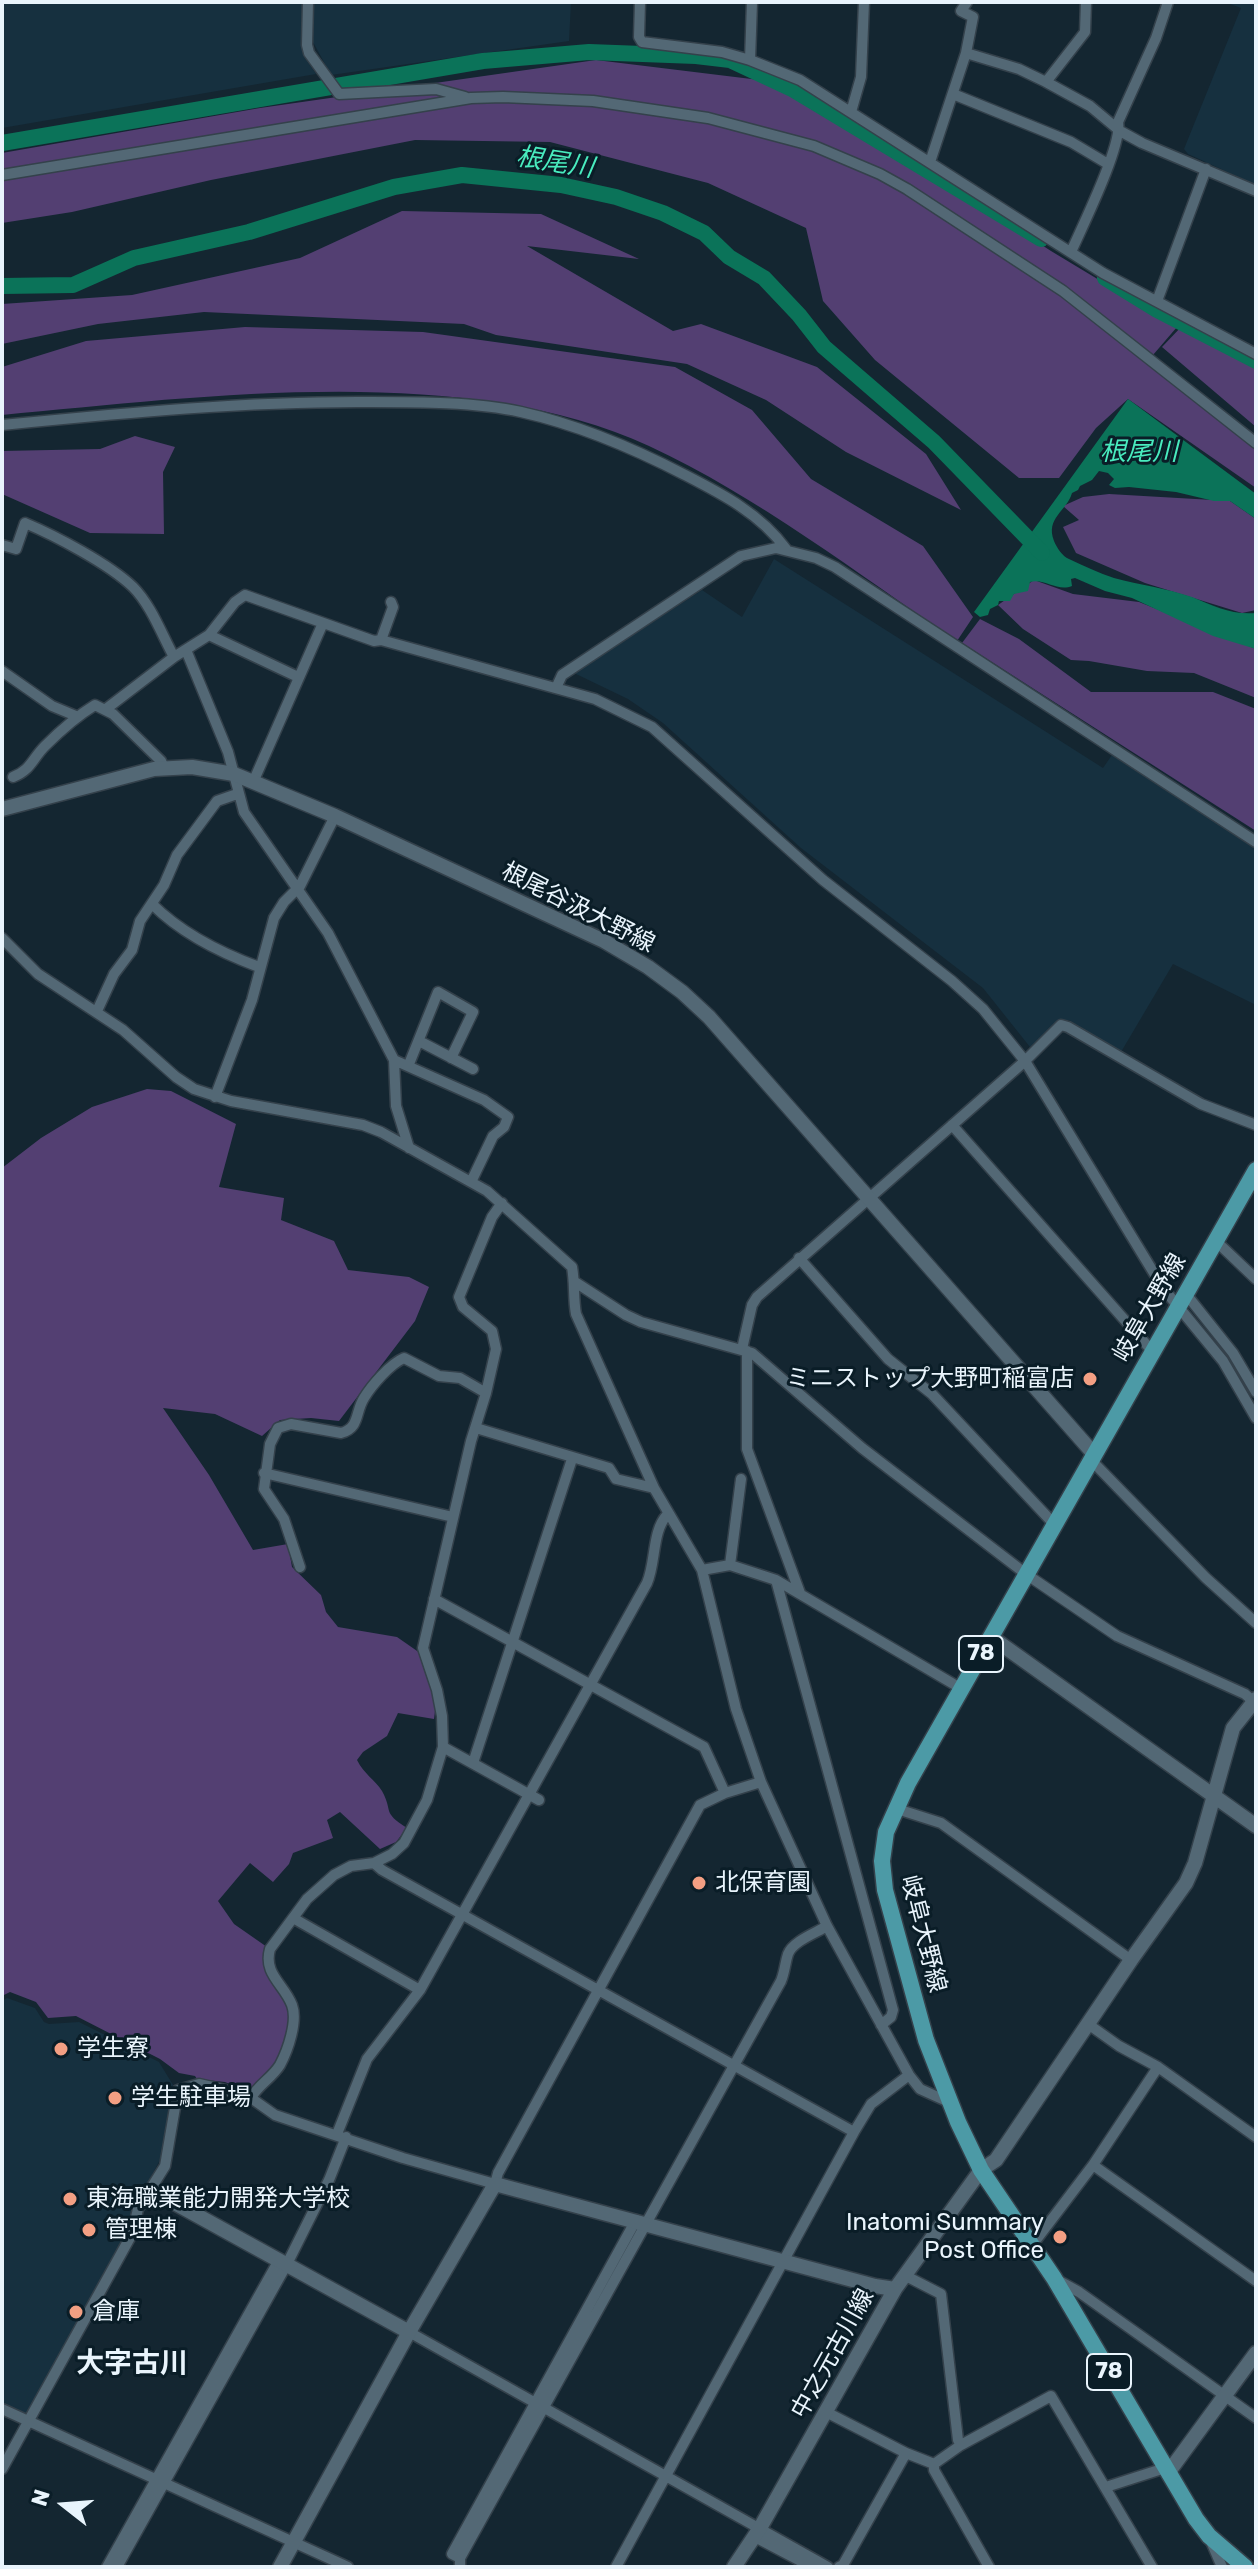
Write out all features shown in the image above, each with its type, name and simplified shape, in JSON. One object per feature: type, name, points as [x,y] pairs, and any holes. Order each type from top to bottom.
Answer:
[{"type":"main road","name":"岐阜大野線","points":[[1245,2567],[1209,2536],[1196,2519],[1054,2278],[981,2170],[926,2040],[885,1890],[882,1861],[886,1832],[894,1808],[1254,1177]]},
{"type":"street","points":[[308,2],[307,45],[325,78],[339,94],[436,89],[471,98]]},
{"type":"street","points":[[640,2],[639,37],[642,42],[722,52],[800,80],[1103,273],[1256,354]]},
{"type":"street","points":[[750,60],[752,2]]},
{"type":"street","points":[[851,112],[861,77],[864,2]]},
{"type":"street","points":[[930,162],[966,53],[973,17],[961,11],[967,2]]},
{"type":"street","points":[[1046,82],[1085,32],[1086,2]]},
{"type":"street","points":[[1071,252],[1120,131],[1118,122],[1156,38],[1168,2]]},
{"type":"street","points":[[966,53],[1019,69],[1090,106],[1120,131],[1256,191]]},
{"type":"street","points":[[953,94],[1071,142],[1108,164]]},
{"type":"street","points":[[2,175],[471,98],[593,101],[667,111],[753,128],[847,159],[907,189],[1063,291],[1256,443]]},
{"type":"street","points":[[1157,301],[1206,169]]},
{"type":"street","points":[[2,425],[311,401],[414,402],[521,412],[595,434],[644,454],[753,514],[786,549]]},
{"type":"street","points":[[2,545],[16,549],[25,523],[115,574],[133,588],[174,657]]},
{"type":"street","points":[[556,688],[562,675],[741,556],[776,548],[786,549],[835,567],[1256,842]]},
{"type":"street","points":[[106,709],[174,657],[209,635],[235,602],[245,595],[374,641],[381,640],[595,699],[652,727],[823,880],[983,1009],[1025,1061],[1163,1288],[1182,1301],[1233,1353],[1256,1392]]},
{"type":"street","points":[[381,640],[393,607],[391,602]]},
{"type":"street","points":[[254,780],[323,623]]},
{"type":"street","points":[[209,635],[298,677]]},
{"type":"street","points":[[186,650],[234,774],[244,812],[328,933],[394,1060],[396,1106],[409,1148]]},
{"type":"street","points":[[2,671],[52,706],[76,716]]},
{"type":"street","points":[[13,777],[25,772],[44,747],[76,716],[95,705],[106,709],[161,761],[164,768]]},
{"type":"street","name":"根尾谷汲大野線","points":[[2,809],[164,768],[192,767],[234,774],[335,816],[604,941],[648,967],[709,1017],[1094,1454]]},
{"type":"street","points":[[97,1011],[114,974],[132,950],[140,921],[189,836],[217,801],[237,794]]},
{"type":"street","points":[[215,1097],[234,1042],[240,1035],[274,918],[300,886],[335,816]]},
{"type":"street","points":[[152,904],[184,930],[232,957],[259,967]]},
{"type":"street","points":[[2,938],[38,974],[97,1011],[194,1089],[215,1097],[363,1125],[471,1182],[502,1203],[572,1267],[576,1314],[667,1515],[702,1570],[736,1709],[761,1782],[827,1926],[909,2075],[920,2089],[951,2103]]},
{"type":"street","points":[[409,1064],[438,992],[473,1012],[451,1058]]},
{"type":"street","points":[[800,1593],[747,1449],[745,1350],[752,1305],[757,1297],[1025,1061],[1061,1025],[1201,1104],[1256,1125]]},
{"type":"street","points":[[419,1041],[473,1069]]},
{"type":"street","points":[[394,1060],[409,1064],[484,1100],[508,1117],[504,1127],[493,1136],[471,1182]]},
{"type":"street","points":[[952,1125],[1153,1352]]},
{"type":"street","points":[[251,2098],[281,2063],[295,2021],[294,2007],[272,1977],[268,1956],[270,1949],[307,1899],[334,1875],[351,1866],[374,1863],[392,1854],[414,1828],[427,1800],[443,1747],[437,1690],[423,1648],[496,1349],[492,1331],[463,1307],[459,1297],[492,1217],[502,1203]]},
{"type":"street","points":[[1216,1241],[1256,1279]]},
{"type":"street","points":[[799,1258],[888,1359],[932,1394],[1054,1524]]},
{"type":"street","points":[[575,1282],[641,1322],[745,1350],[862,1448],[1026,1574],[1117,1636],[1245,1694],[1254,1705]]},
{"type":"street","points":[[1182,1301],[1223,1361],[1256,1418]]},
{"type":"street","points":[[300,1567],[284,1519],[264,1489],[270,1444],[278,1428],[291,1424],[341,1433],[348,1431],[356,1423],[364,1398],[395,1361],[404,1358],[439,1376],[460,1378],[486,1393]]},
{"type":"street","points":[[476,1428],[609,1468],[616,1479],[654,1488]]},
{"type":"street","points":[[1094,1454],[1094,1463],[1206,1578],[1256,1623]]},
{"type":"street","points":[[473,1763],[572,1459]]},
{"type":"street","points":[[264,1473],[453,1517]]},
{"type":"street","points":[[730,1565],[741,1479]]},
{"type":"street","points":[[107,2567],[329,2180],[367,2059],[420,1990],[534,1797],[647,1583],[659,1530],[667,1515]]},
{"type":"street","points":[[702,1570],[730,1565],[776,1580],[962,1689]]},
{"type":"street","points":[[776,1580],[893,2010],[891,2017],[881,2025]]},
{"type":"street","points":[[434,1599],[704,1747],[725,1793]]},
{"type":"street","points":[[991,1637],[1256,1826]]},
{"type":"street","name":"中之元古川線","points":[[734,2567],[904,2275],[981,2170],[996,2160],[1186,1883],[1195,1863],[1233,1728],[1254,1705]]},
{"type":"street","points":[[443,1747],[534,1797]]},
{"type":"street","points":[[280,2567],[409,2332],[495,2184],[498,2173],[700,1805],[725,1793],[761,1782]]},
{"type":"street","points":[[894,1808],[941,1823],[1131,1960]]},
{"type":"street","points":[[374,1863],[854,2132]]},
{"type":"street","points":[[293,1918],[420,1990]]},
{"type":"street","points":[[460,2562],[452,2554],[781,1981],[786,1957],[792,1947],[827,1926]]},
{"type":"street","points":[[1088,2024],[1119,2046],[1158,2067],[1256,2137]]},
{"type":"street","points":[[1033,2244],[1093,2165],[1158,2067]]},
{"type":"street","points":[[616,2567],[854,2132],[871,2104],[909,2075]]},
{"type":"street","points":[[2,2469],[132,2234],[138,2209],[165,2166],[178,2090],[199,2084],[251,2098],[275,2115],[403,2158],[895,2289]]},
{"type":"street","points":[[1093,2165],[1256,2281]]},
{"type":"street","points":[[151,2190],[664,2477],[812,2567]]},
{"type":"street","points":[[904,2275],[941,2294],[961,2445]]},
{"type":"street","points":[[1054,2278],[1079,2292],[1256,2418]]},
{"type":"street","points":[[1106,2487],[1167,2470],[1256,2353]]},
{"type":"street","points":[[989,2567],[934,2470],[934,2464],[961,2445],[1051,2396],[1152,2567]]},
{"type":"street","points":[[2,2409],[348,2567]]},
{"type":"street","points":[[826,2412],[934,2464]]},
{"type":"street","points":[[839,2567],[843,2565],[906,2453]]},
{"type":"street","points":[[117,2567],[159,2481]]},
{"type":"street","points":[[757,2532],[828,2567]]},
{"type":"street","points":[[1209,2536],[1222,2567]]},
{"type":"shaded area","points":[[2,2],[302,2],[303,55],[316,74],[2,128]]},
{"type":"shaded area","points":[[314,2],[571,2],[569,41],[331,75],[313,42]]},
{"type":"shaded area","points":[[1225,2],[1256,2],[1256,185],[1188,154],[1184,149],[1241,8]]},
{"type":"shaded area","points":[[596,60],[776,82],[926,170],[1177,327],[1147,362],[1256,449],[1256,488],[1128,399],[1096,428],[1059,478],[1019,478],[875,360],[823,301],[806,228],[708,183],[550,142],[415,140],[211,180],[72,212],[2,223],[2,153],[260,108]]},
{"type":"shaded area","points":[[402,211],[541,214],[639,259],[527,246],[673,331],[701,324],[817,367],[926,454],[961,510],[846,452],[766,400],[687,364],[496,335],[464,324],[204,312],[98,324],[2,344],[2,304],[132,295],[300,258]]},
{"type":"shaded area","points":[[1183,325],[1256,363],[1256,427],[1162,347]]},
{"type":"shaded area","points":[[245,327],[423,332],[675,367],[752,410],[811,479],[923,546],[973,617],[957,641],[768,512],[689,466],[649,446],[576,420],[498,403],[416,394],[245,394],[2,415],[2,367],[86,341]]},
{"type":"shaded area","points":[[135,436],[175,447],[163,472],[164,534],[90,533],[2,494],[2,451],[100,449]]},
{"type":"shaded area","points":[[1109,494],[1230,501],[1256,519],[1256,610],[1242,613],[1145,583],[1076,553],[1063,527],[1079,520],[1063,506],[1083,497]]},
{"type":"shaded area","points":[[774,559],[1103,768],[1112,755],[1256,849],[1256,1005],[1173,964],[1121,1052],[1069,1020],[1057,1023],[1030,1047],[983,988],[801,848],[663,723],[628,699],[574,673],[702,590],[742,617]]},
{"type":"shaded area","points":[[1034,580],[1073,594],[1139,602],[1256,649],[1256,698],[1194,673],[1147,671],[1071,660],[1023,629],[998,605]]},
{"type":"shaded area","points":[[980,619],[1019,639],[1091,692],[1213,692],[1256,709],[1256,831],[962,643]]},
{"type":"shaded area","points":[[147,1089],[171,1091],[236,1124],[219,1187],[284,1198],[281,1220],[334,1241],[348,1270],[409,1277],[429,1287],[415,1321],[339,1421],[311,1418],[280,1420],[262,1436],[215,1414],[163,1408],[209,1475],[253,1550],[288,1544],[292,1567],[321,1595],[326,1612],[338,1627],[397,1637],[420,1653],[437,1696],[434,1719],[398,1713],[387,1736],[363,1752],[357,1760],[382,1791],[391,1815],[407,1828],[396,1842],[380,1849],[340,1812],[327,1820],[333,1838],[293,1853],[289,1864],[273,1882],[250,1863],[218,1901],[234,1924],[267,1947],[268,1975],[290,2010],[288,2035],[279,2058],[249,2092],[225,2082],[197,2079],[179,2073],[160,2059],[76,2016],[48,2018],[36,2002],[10,1992],[2,1996],[2,1168],[41,1138],[92,1107]]},
{"type":"shaded area","name":"東海職業能力開発大学校","points":[[7,1998],[35,2008],[44,2022],[79,2022],[159,2062],[173,2085],[162,2156],[135,2207],[129,2232],[27,2415],[2,2404],[2,2001]]},
{"type":"water","points":[[1128,399],[1256,494],[1256,519],[1230,501],[1214,501],[1176,492],[1115,488],[1109,485],[1114,479],[1108,473],[1099,471],[1092,480],[1072,493],[1054,520],[1052,533],[1055,544],[1066,558],[1114,578],[1182,594],[1231,611],[1256,613],[1256,649],[1213,636],[1132,598],[1075,578],[1071,579],[1072,586],[1067,587],[1030,582],[1028,591],[1014,594],[1010,601],[999,601],[988,615],[980,617],[974,612]]},
{"type":"waterway","points":[[2,143],[483,61],[589,52],[696,56],[730,60],[792,89],[1041,239]]},
{"type":"waterway","name":"根尾川","points":[[2,286],[73,285],[134,258],[249,232],[394,187],[462,175],[561,185],[616,197],[663,213],[704,233],[729,257],[764,278],[824,347],[934,442],[1042,553]]},
{"type":"waterway","points":[[1105,278],[1157,310],[1256,361]]},
{"type":"place","name":"ミニストップ大野町稲富店","points":[[1090,1379]]},
{"type":"place","name":"北保育園","points":[[699,1883]]},
{"type":"place","name":"学生寮","points":[[61,2049]]},
{"type":"place","name":"学生駐車場","points":[[115,2098]]},
{"type":"place","name":"東海職業能力開発大学校","points":[[70,2199]]},
{"type":"place","name":"管理棟","points":[[89,2230]]},
{"type":"place","name":"Inatomi Summary Post Office","points":[[1060,2237]]},
{"type":"place","name":"倉庫","points":[[76,2312]]},
{"type":"district","name":"大字古川","points":[[132,2364]]}]
